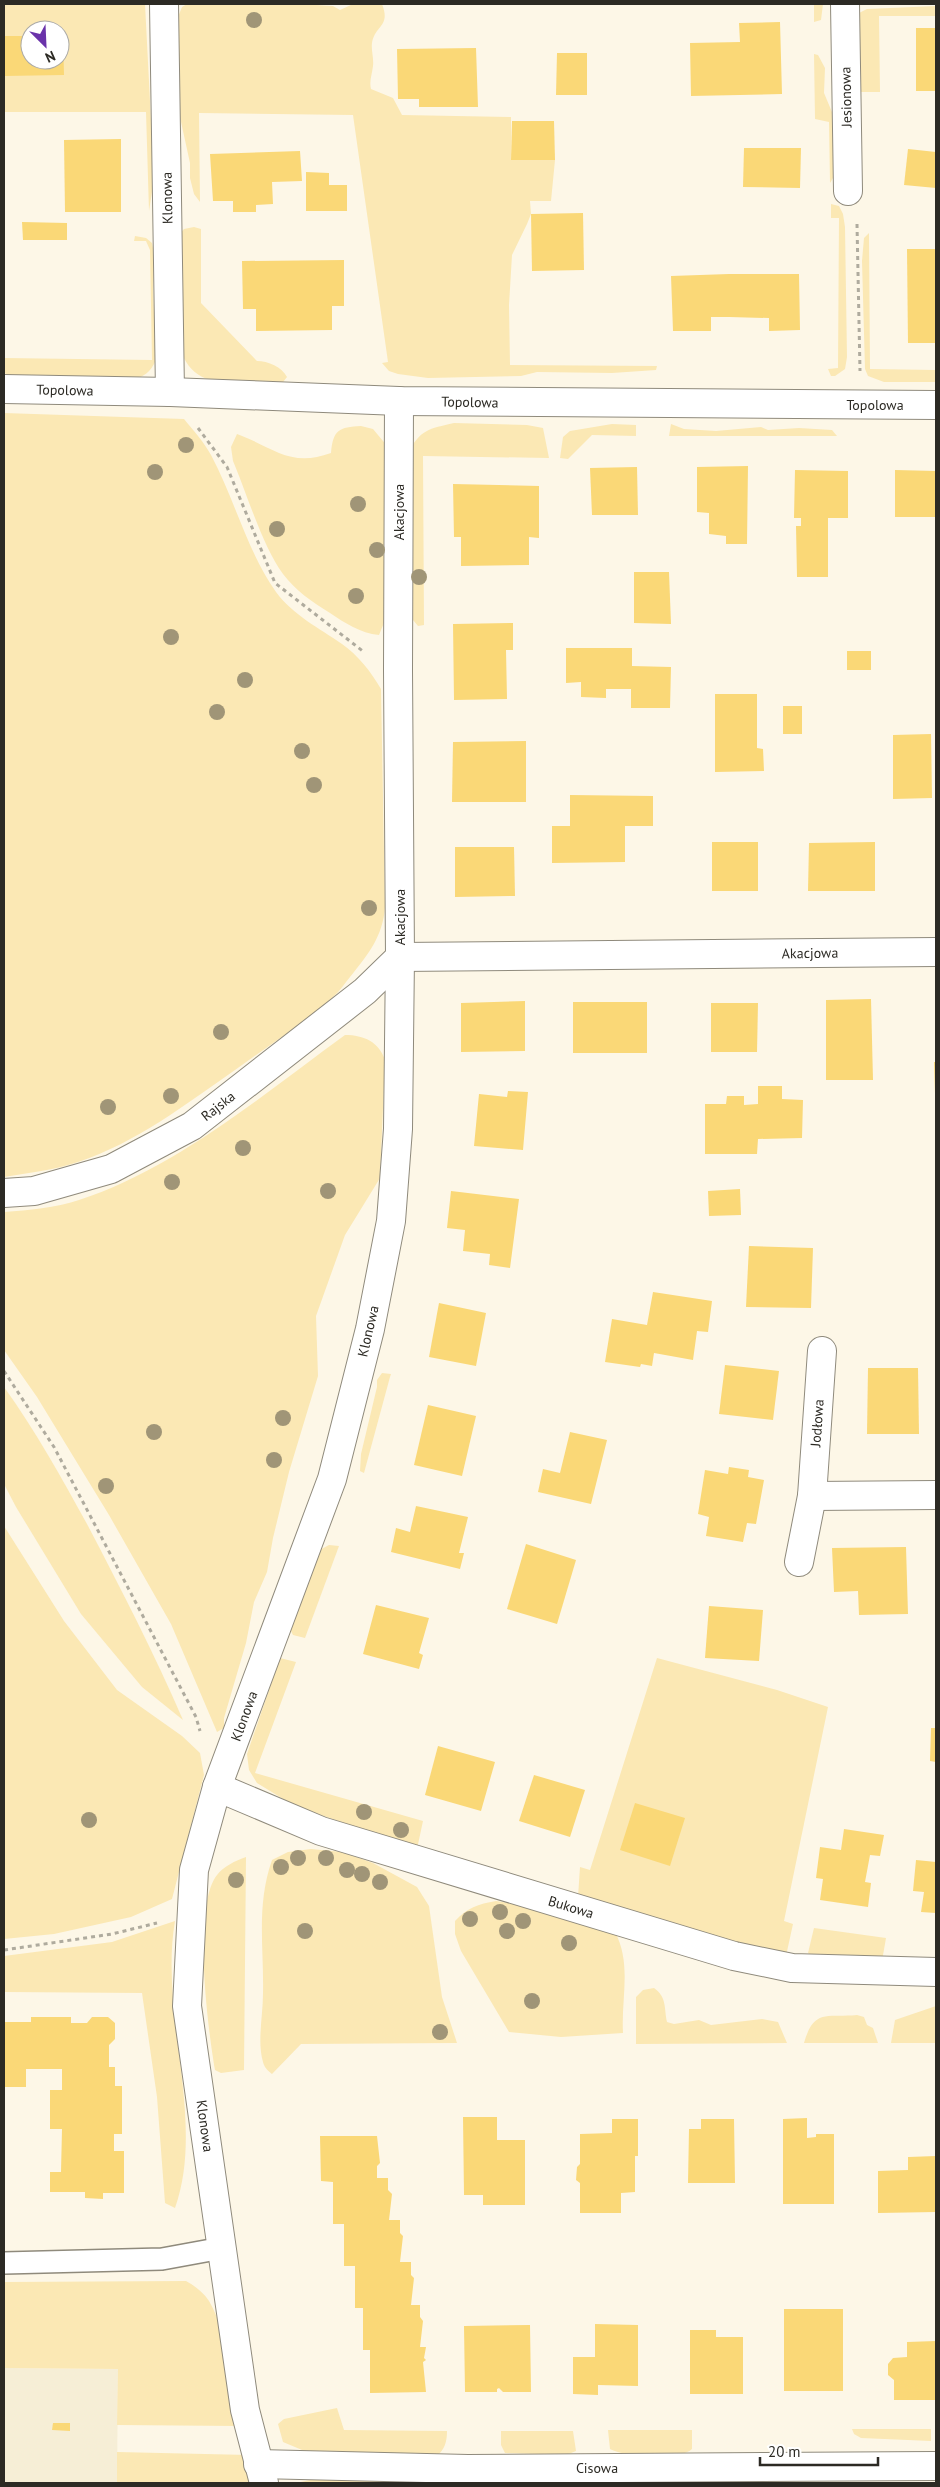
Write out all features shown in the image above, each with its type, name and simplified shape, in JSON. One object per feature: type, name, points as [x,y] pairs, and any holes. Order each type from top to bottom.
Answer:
[{"type":"street","name":"Klonowa","points":[[164,4],[170,392]]},
{"type":"street","name":"Jesionowa","points":[[845,4],[848,190]]},
{"type":"street","name":"Topolowa","points":[[4,389],[170,392],[399,401],[861,406],[936,405]]},
{"type":"street","name":"Akacjowa","points":[[399,401],[400,957],[936,952]]},
{"type":"street","name":"Klonowa","points":[[261,2474],[245,2410],[187,2006],[194,1870],[218,1787],[332,1478],[370,1329],[391,1221],[398,1129],[400,957]]},
{"type":"street","name":"Rajska","points":[[4,1193],[34,1191],[112,1169],[192,1126],[365,991],[400,957]]},
{"type":"street","name":"Jodłowa","points":[[800,1562],[812,1496],[822,1351]]},
{"type":"street","points":[[812,1496],[936,1495]]},
{"type":"street","name":"Bukowa","points":[[218,1787],[321,1831],[734,1956],[792,1968],[936,1972]]},
{"type":"street","name":"Cisowa","points":[[261,2474],[468,2469],[936,2466]]},
{"type":"lane","points":[[4,2263],[162,2259],[222,2248]]},
{"type":"path","points":[[848,190],[857,214],[861,406]]},
{"type":"path","points":[[170,392],[227,467],[275,583],[399,680]]},
{"type":"path","points":[[4,1371],[54,1447],[196,1717],[201,1734]]},
{"type":"path","points":[[4,1950],[112,1934],[157,1923],[192,1908]]},
{"type":"shaded area","points":[[4,4],[145,4],[154,179],[149,211],[146,112],[4,112]]},
{"type":"shaded area","points":[[187,4],[300,4],[333,6],[340,10],[353,4],[382,4],[385,17],[384,22],[372,43],[371,89],[393,98],[402,115],[511,117],[511,159],[555,160],[551,201],[530,201],[531,214],[512,255],[509,305],[510,365],[657,366],[656,370],[612,373],[537,372],[521,376],[428,378],[389,371],[382,363],[388,362],[353,115],[199,113],[200,202],[194,194],[190,178],[190,163],[176,99],[178,17],[182,7]]},
{"type":"shaded area","points":[[814,4],[823,4],[821,20],[814,22]]},
{"type":"shaded area","points":[[936,6],[936,16],[879,16],[880,92],[857,92],[857,14],[867,9]]},
{"type":"shaded area","points":[[814,54],[818,55],[825,68],[824,93],[837,124],[833,178],[830,183],[829,122],[815,119]]},
{"type":"shaded area","points":[[831,204],[839,206],[843,214],[845,227],[847,357],[845,369],[835,376],[831,376],[828,369],[838,368],[839,218],[831,218]]},
{"type":"shaded area","points":[[194,227],[201,229],[201,303],[257,361],[270,363],[282,370],[287,377],[283,382],[225,383],[199,375],[189,366],[182,353],[178,236],[184,229]]},
{"type":"shaded area","points":[[869,233],[870,369],[936,370],[936,382],[884,382],[868,376],[865,369],[862,261],[864,238]]},
{"type":"shaded area","points":[[135,236],[146,238],[152,243],[154,253],[153,290],[156,360],[149,371],[143,376],[130,380],[22,380],[4,373],[4,358],[152,360],[150,250],[146,241],[134,241]]},
{"type":"shaded area","points":[[4,413],[184,419],[205,445],[219,472],[257,560],[276,592],[290,608],[359,658],[381,689],[385,907],[378,936],[357,969],[333,997],[285,1035],[140,1134],[99,1154],[69,1165],[4,1177]]},
{"type":"shaded area","points":[[454,423],[527,425],[543,428],[549,458],[423,456],[424,625],[418,626],[413,620],[408,454],[417,439],[426,431]]},
{"type":"shaded area","points":[[612,424],[636,425],[636,436],[592,435],[568,459],[560,458],[563,437],[570,431]]},
{"type":"shaded area","points":[[671,424],[684,429],[716,431],[761,427],[768,430],[799,428],[832,430],[837,436],[669,436]]},
{"type":"shaded area","points":[[361,426],[373,429],[388,447],[386,618],[379,635],[359,630],[317,605],[283,574],[268,549],[255,519],[233,461],[231,447],[237,434],[282,454],[304,458],[317,457],[331,453],[333,439],[338,431],[347,427]]},
{"type":"shaded area","points":[[345,1035],[358,1036],[375,1044],[385,1060],[380,1178],[345,1235],[316,1316],[318,1376],[289,1472],[267,1572],[254,1602],[246,1643],[224,1718],[224,1728],[217,1732],[171,1624],[109,1515],[37,1397],[4,1350],[4,1212],[70,1203],[115,1186],[150,1169],[218,1128]]},
{"type":"shaded area","points":[[382,1373],[391,1374],[364,1473],[360,1471],[361,1454],[377,1380]]},
{"type":"shaded area","points":[[4,1387],[37,1437],[87,1524],[149,1646],[183,1720],[142,1687],[81,1614],[16,1507],[4,1484]]},
{"type":"shaded area","points":[[4,1526],[64,1621],[117,1690],[182,1736],[200,1753],[204,1775],[172,1899],[131,1917],[54,1934],[4,1939]]},
{"type":"shaded area","points":[[329,1545],[339,1546],[305,1638],[293,1635],[289,1627],[316,1552]]},
{"type":"shaded area","points":[[280,1658],[296,1662],[255,1773],[423,1821],[417,1849],[293,1805],[257,1783],[249,1770],[247,1754]]},
{"type":"shaded area","points":[[657,1658],[777,1690],[828,1707],[784,1921],[793,1924],[786,1956],[747,1951],[578,1897],[580,1867],[590,1870]]},
{"type":"shaded area","points":[[311,1849],[342,1852],[373,1863],[417,1887],[429,1906],[442,1997],[457,2043],[301,2044],[272,2074],[266,2069],[261,2054],[260,2037],[263,1993],[262,1910],[267,1877],[272,1860],[288,1852]]},
{"type":"shaded area","points":[[246,1857],[244,2070],[221,2073],[215,2070],[206,1999],[204,1970],[205,1913],[209,1891],[217,1875],[230,1864]]},
{"type":"shaded area","points":[[496,1901],[520,1905],[615,1932],[623,1956],[625,1981],[623,2033],[561,2037],[509,2032],[461,1951],[455,1934],[455,1921],[464,1913],[478,1905]]},
{"type":"shaded area","points":[[175,1921],[172,1956],[173,1993],[186,2140],[183,2175],[175,2208],[165,2203],[157,2097],[142,1993],[4,1992],[4,1956],[112,1942]]},
{"type":"shaded area","points":[[814,1928],[886,1938],[882,1961],[813,1957],[808,1953]]},
{"type":"shaded area","points":[[654,1988],[663,1999],[667,2022],[674,2024],[699,2020],[711,2025],[762,2019],[778,2022],[787,2043],[636,2044],[636,1997],[643,1990]]},
{"type":"shaded area","points":[[936,2006],[936,2043],[891,2043],[895,2020]]},
{"type":"shaded area","points":[[857,2015],[864,2017],[867,2025],[873,2028],[878,2043],[804,2043],[812,2024],[817,2020],[830,2016]]},
{"type":"shaded area","points":[[186,2281],[196,2287],[209,2301],[221,2329],[229,2362],[240,2426],[117,2425],[118,2369],[4,2368],[4,2282]]},
{"type":"shaded area","points":[[4,2368],[118,2369],[117,2483],[4,2483]]},
{"type":"shaded area","points":[[337,2408],[344,2430],[447,2431],[445,2445],[437,2456],[314,2455],[283,2442],[278,2424],[284,2419]]},
{"type":"shaded area","points":[[852,2429],[931,2429],[931,2441],[861,2438],[854,2434]]},
{"type":"shaded area","points":[[608,2430],[692,2430],[692,2449],[685,2453],[664,2456],[639,2456],[617,2452],[610,2449]]},
{"type":"shaded area","points":[[501,2431],[573,2431],[576,2451],[566,2455],[505,2453],[501,2445]]},
{"type":"shaded area","points":[[117,2452],[249,2455],[258,2483],[117,2483]]},
{"type":"shaded area","points":[[501,2475],[503,2483],[296,2483],[329,2476]]},
{"type":"building","points":[[780,22],[782,94],[691,96],[690,43],[740,42],[739,23]]},
{"type":"building","points":[[916,28],[936,28],[936,91],[916,91]]},
{"type":"building","points":[[4,36],[20,36],[20,70],[64,70],[64,75],[4,76]]},
{"type":"building","points":[[476,48],[478,107],[419,107],[419,99],[398,99],[397,49]]},
{"type":"building","points":[[557,53],[587,53],[587,95],[556,95]]},
{"type":"building","points":[[512,121],[554,121],[555,160],[511,160]]},
{"type":"building","points":[[121,139],[121,212],[65,212],[64,140]]},
{"type":"building","points":[[744,148],[801,148],[800,188],[743,187]]},
{"type":"building","points":[[908,149],[936,152],[936,188],[904,185]]},
{"type":"building","points":[[300,151],[302,181],[272,182],[273,204],[256,205],[256,212],[233,212],[233,201],[213,201],[210,154]]},
{"type":"building","points":[[306,172],[329,173],[329,185],[347,185],[347,211],[306,211]]},
{"type":"building","points":[[583,213],[584,270],[532,271],[531,214]]},
{"type":"building","points":[[22,222],[67,223],[67,240],[23,240]]},
{"type":"building","points":[[907,249],[936,249],[936,343],[908,343]]},
{"type":"building","points":[[344,260],[344,306],[332,306],[332,330],[256,331],[256,309],[243,309],[242,261]]},
{"type":"building","points":[[799,274],[800,330],[769,331],[769,318],[711,317],[711,331],[673,331],[671,276]]},
{"type":"building","points":[[748,466],[747,544],[726,544],[726,536],[709,534],[709,513],[697,512],[697,467]]},
{"type":"building","points":[[637,467],[638,515],[592,515],[590,468]]},
{"type":"building","points":[[795,470],[848,471],[848,518],[828,518],[828,577],[797,577],[796,526],[801,526],[801,518],[794,518]]},
{"type":"building","points":[[895,470],[936,471],[936,517],[895,517]]},
{"type":"building","points":[[453,484],[539,486],[539,538],[529,537],[529,565],[461,566],[461,537],[454,537]]},
{"type":"building","points":[[634,572],[669,572],[671,624],[634,623]]},
{"type":"building","points":[[513,623],[513,650],[506,650],[507,699],[454,700],[453,624]]},
{"type":"building","points":[[566,648],[632,648],[632,666],[671,667],[670,708],[631,708],[631,689],[606,689],[606,698],[581,697],[581,682],[566,683]]},
{"type":"building","points":[[847,651],[871,651],[871,670],[847,670]]},
{"type":"building","points":[[715,694],[757,694],[757,748],[763,749],[764,771],[715,772]]},
{"type":"building","points":[[783,706],[802,706],[802,734],[783,734]]},
{"type":"building","points":[[931,734],[932,798],[893,799],[893,735]]},
{"type":"building","points":[[526,741],[526,802],[452,802],[453,742]]},
{"type":"building","points":[[570,795],[653,796],[653,826],[625,826],[625,862],[552,863],[552,826],[570,826]]},
{"type":"building","points":[[712,842],[758,842],[758,891],[712,891]]},
{"type":"building","points":[[875,842],[875,891],[808,891],[809,843]]},
{"type":"building","points":[[455,847],[514,847],[515,896],[455,897]]},
{"type":"building","points":[[871,999],[873,1080],[826,1080],[826,1000]]},
{"type":"building","points":[[525,1001],[525,1051],[461,1052],[461,1003]]},
{"type":"building","points":[[573,1002],[647,1002],[647,1053],[573,1053]]},
{"type":"building","points":[[711,1003],[758,1003],[757,1052],[711,1052]]},
{"type":"building","points":[[934,1062],[936,1062],[936,1093],[935,1093]]},
{"type":"building","points":[[758,1086],[782,1086],[782,1099],[803,1100],[802,1138],[758,1139],[757,1154],[705,1154],[705,1104],[726,1104],[727,1096],[744,1096],[744,1105],[758,1104]]},
{"type":"building","points":[[508,1091],[528,1092],[523,1150],[474,1146],[479,1094],[507,1097]]},
{"type":"building","points":[[740,1189],[741,1215],[709,1216],[708,1191]]},
{"type":"building","points":[[451,1191],[519,1199],[510,1268],[489,1265],[490,1254],[463,1251],[465,1230],[447,1228]]},
{"type":"building","points":[[749,1246],[813,1248],[811,1308],[746,1307]]},
{"type":"building","points":[[653,1292],[712,1301],[708,1332],[697,1331],[693,1360],[654,1353],[652,1366],[641,1364],[640,1367],[605,1362],[612,1319],[647,1325]]},
{"type":"building","points":[[439,1303],[486,1313],[476,1366],[429,1357]]},
{"type":"building","points":[[725,1365],[779,1371],[773,1420],[719,1414]]},
{"type":"building","points":[[868,1368],[918,1368],[919,1434],[867,1434]]},
{"type":"building","points":[[428,1405],[476,1416],[462,1476],[414,1465]]},
{"type":"building","points":[[570,1432],[607,1440],[591,1504],[538,1492],[543,1469],[560,1473]]},
{"type":"building","points":[[729,1467],[749,1470],[748,1477],[764,1480],[756,1524],[747,1523],[743,1542],[706,1536],[709,1517],[698,1514],[705,1470],[728,1474]]},
{"type":"building","points":[[416,1506],[468,1517],[459,1553],[464,1553],[460,1569],[391,1552],[396,1528],[410,1532]]},
{"type":"building","points":[[526,1544],[576,1560],[557,1624],[507,1609]]},
{"type":"building","points":[[906,1547],[908,1614],[859,1615],[858,1591],[834,1592],[832,1548]]},
{"type":"building","points":[[376,1605],[429,1618],[419,1653],[423,1655],[419,1669],[363,1654]]},
{"type":"building","points":[[709,1606],[763,1610],[759,1661],[705,1658]]},
{"type":"building","points":[[931,1728],[936,1728],[936,1762],[930,1761]]},
{"type":"building","points":[[438,1746],[495,1762],[481,1811],[425,1795]]},
{"type":"building","points":[[534,1775],[585,1790],[570,1837],[519,1821]]},
{"type":"building","points":[[635,1803],[685,1818],[670,1866],[620,1850]]},
{"type":"building","points":[[844,1829],[884,1835],[880,1856],[870,1855],[865,1882],[871,1883],[868,1907],[820,1900],[823,1879],[816,1878],[820,1847],[841,1850]]},
{"type":"building","points":[[916,1860],[936,1862],[936,1913],[921,1912],[924,1892],[913,1891]]},
{"type":"building","points":[[31,2017],[71,2017],[71,2023],[87,2023],[92,2017],[108,2017],[115,2023],[115,2039],[109,2045],[109,2067],[115,2067],[115,2086],[122,2086],[122,2134],[114,2134],[114,2151],[124,2151],[124,2193],[103,2193],[103,2199],[85,2198],[85,2192],[50,2192],[50,2172],[61,2172],[62,2129],[50,2129],[50,2090],[62,2090],[62,2069],[26,2069],[26,2087],[4,2087],[4,2022],[31,2022]]},
{"type":"building","points":[[463,2117],[497,2117],[497,2140],[525,2140],[525,2205],[483,2205],[483,2195],[464,2195]]},
{"type":"building","points":[[807,2118],[807,2138],[816,2137],[816,2134],[834,2134],[834,2204],[783,2204],[783,2119]]},
{"type":"building","points":[[612,2119],[638,2119],[638,2156],[635,2156],[635,2192],[621,2193],[621,2213],[580,2213],[580,2183],[576,2180],[577,2167],[580,2164],[580,2134],[612,2133]]},
{"type":"building","points":[[701,2119],[734,2119],[735,2183],[688,2183],[689,2129],[701,2129]]},
{"type":"building","points":[[320,2136],[377,2136],[380,2163],[377,2166],[377,2178],[388,2178],[388,2190],[392,2194],[389,2220],[400,2220],[400,2233],[403,2236],[400,2262],[411,2262],[411,2275],[414,2278],[411,2305],[420,2305],[420,2317],[423,2321],[420,2347],[426,2347],[424,2358],[426,2360],[423,2362],[426,2392],[370,2393],[370,2350],[363,2350],[363,2308],[355,2308],[355,2266],[344,2266],[344,2224],[333,2224],[333,2182],[321,2181]]},
{"type":"building","points":[[936,2156],[936,2212],[878,2213],[878,2171],[908,2170],[908,2157]]},
{"type":"building","points":[[784,2309],[843,2309],[843,2391],[784,2391]]},
{"type":"building","points":[[595,2324],[638,2325],[638,2386],[598,2385],[598,2395],[573,2394],[573,2357],[595,2357]]},
{"type":"building","points":[[530,2325],[531,2392],[503,2392],[499,2388],[497,2392],[465,2392],[464,2326]]},
{"type":"building","points":[[690,2330],[716,2330],[716,2337],[743,2337],[743,2394],[690,2394]]},
{"type":"building","points":[[936,2341],[936,2400],[894,2400],[894,2380],[888,2375],[888,2364],[893,2358],[907,2357],[907,2342]]},
{"type":"building","points":[[53,2423],[70,2423],[70,2431],[52,2430]]}]
